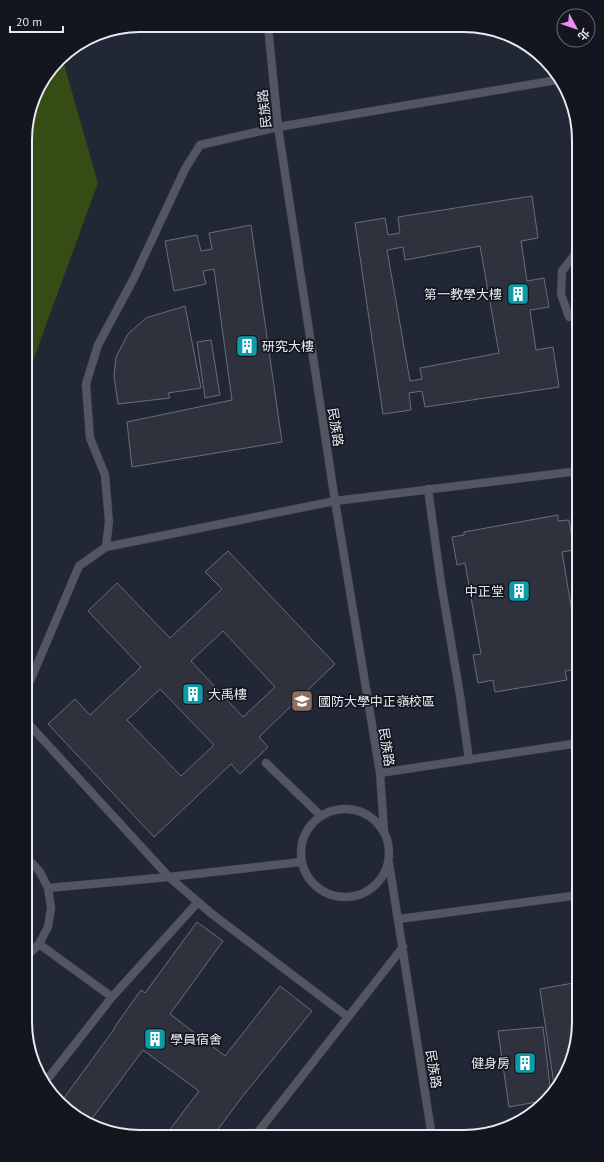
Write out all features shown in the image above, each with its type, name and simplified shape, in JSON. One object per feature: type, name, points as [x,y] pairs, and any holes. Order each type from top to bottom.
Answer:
[{"type":"lane","name":"民族路","points":[[269,32],[278,127],[335,501],[380,773],[384,831]]},
{"type":"lane","points":[[106,547],[109,522],[105,475],[90,438],[86,384],[98,345],[134,278],[185,169],[200,146],[278,127],[554,80]]},
{"type":"lane","points":[[572,258],[562,272],[561,294],[569,317],[572,317]]},
{"type":"lane","points":[[32,677],[80,566],[106,547],[335,501],[572,472]]},
{"type":"lane","points":[[428,489],[441,583],[460,695],[469,760]]},
{"type":"lane","points":[[32,728],[169,878],[212,914],[348,1017]]},
{"type":"lane","points":[[380,773],[572,744]]},
{"type":"lane","points":[[266,763],[321,816]]},
{"type":"lane","points":[[348,809],[363,812],[375,820],[384,831],[390,851],[389,862],[384,877],[374,888],[360,896],[345,898],[330,896],[316,888],[307,876],[301,862],[301,849],[304,836],[311,825],[321,816],[334,810],[348,809]]},
{"type":"lane","points":[[48,888],[169,878],[301,862]]},
{"type":"lane","name":"民族路","points":[[389,862],[431,1130]]},
{"type":"lane","points":[[32,863],[40,872],[48,888],[51,908],[48,927],[39,944],[32,951]]},
{"type":"lane","points":[[399,919],[572,896]]},
{"type":"lane","points":[[48,1079],[112,997],[198,902]]},
{"type":"lane","points":[[39,944],[112,997]]},
{"type":"lane","points":[[260,1130],[403,947]]},
{"type":"shaded area","name":"國防大學中正嶺校區","points":[[126,33],[478,33],[499,38],[524,50],[545,69],[561,92],[568,112],[572,140],[572,1029],[566,1057],[561,1070],[550,1088],[530,1108],[512,1119],[485,1128],[471,1130],[126,1129],[99,1122],[74,1108],[50,1082],[43,1070],[34,1043],[32,1029],[32,364],[98,183],[64,64],[86,46],[105,38]]},
{"type":"green space","points":[[64,64],[98,183],[32,364],[33,126],[38,105],[46,86]]},
{"type":"building","name":"第一教學大樓","points":[[532,196],[538,238],[521,241],[527,281],[544,278],[549,307],[530,310],[536,350],[553,347],[559,387],[425,407],[422,391],[409,393],[411,410],[383,414],[355,223],[385,218],[388,235],[400,233],[398,217]],"holes":[[[480,246],[499,353],[420,368],[422,379],[410,381],[387,250],[403,247],[405,260]]]},
{"type":"building","name":"研究大樓","points":[[251,225],[282,442],[132,467],[127,422],[232,400],[214,269],[203,271],[206,284],[174,291],[165,241],[197,235],[201,251],[212,249],[209,233]]},
{"type":"building","points":[[185,306],[201,388],[168,393],[170,398],[118,404],[114,376],[116,357],[128,334],[146,318]]},
{"type":"building","points":[[211,340],[220,395],[205,398],[197,342]]},
{"type":"building","name":"中正堂","points":[[558,515],[558,521],[569,520],[572,538],[572,550],[562,552],[572,612],[572,670],[565,671],[567,680],[495,692],[493,680],[478,683],[473,655],[481,654],[465,563],[457,565],[452,537],[464,535],[464,532]]},
{"type":"building","name":"大禹樓","points":[[228,551],[335,664],[259,737],[268,747],[240,774],[231,764],[154,837],[48,724],[75,699],[90,715],[141,667],[88,611],[117,583],[170,638],[222,589],[205,572]],"holes":[[[223,631],[275,687],[243,717],[191,661]],[[160,689],[214,745],[181,776],[127,720]]]},
{"type":"building","name":"學員宿舍","points":[[197,922],[223,941],[170,1014],[225,1056],[280,986],[312,1011],[242,1097],[217,1130],[170,1130],[199,1091],[143,1050],[92,1119],[74,1108],[64,1098],[141,990],[145,993]]},
{"type":"building","points":[[572,983],[572,1029],[570,1043],[561,1070],[554,1083],[540,989]]},
{"type":"building","name":"健身房","points":[[543,1027],[550,1088],[536,1102],[509,1107],[498,1031]]},
{"type":"place","name":"第一教學大樓","points":[[518,294]]},
{"type":"place","name":"研究大樓","points":[[247,346]]},
{"type":"place","name":"中正堂","points":[[519,591]]},
{"type":"place","name":"大禹樓","points":[[193,694]]},
{"type":"place","name":"國防大學中正嶺校區","points":[[302,701]]},
{"type":"place","name":"學員宿舍","points":[[155,1039]]},
{"type":"place","name":"健身房","points":[[525,1063]]}]
